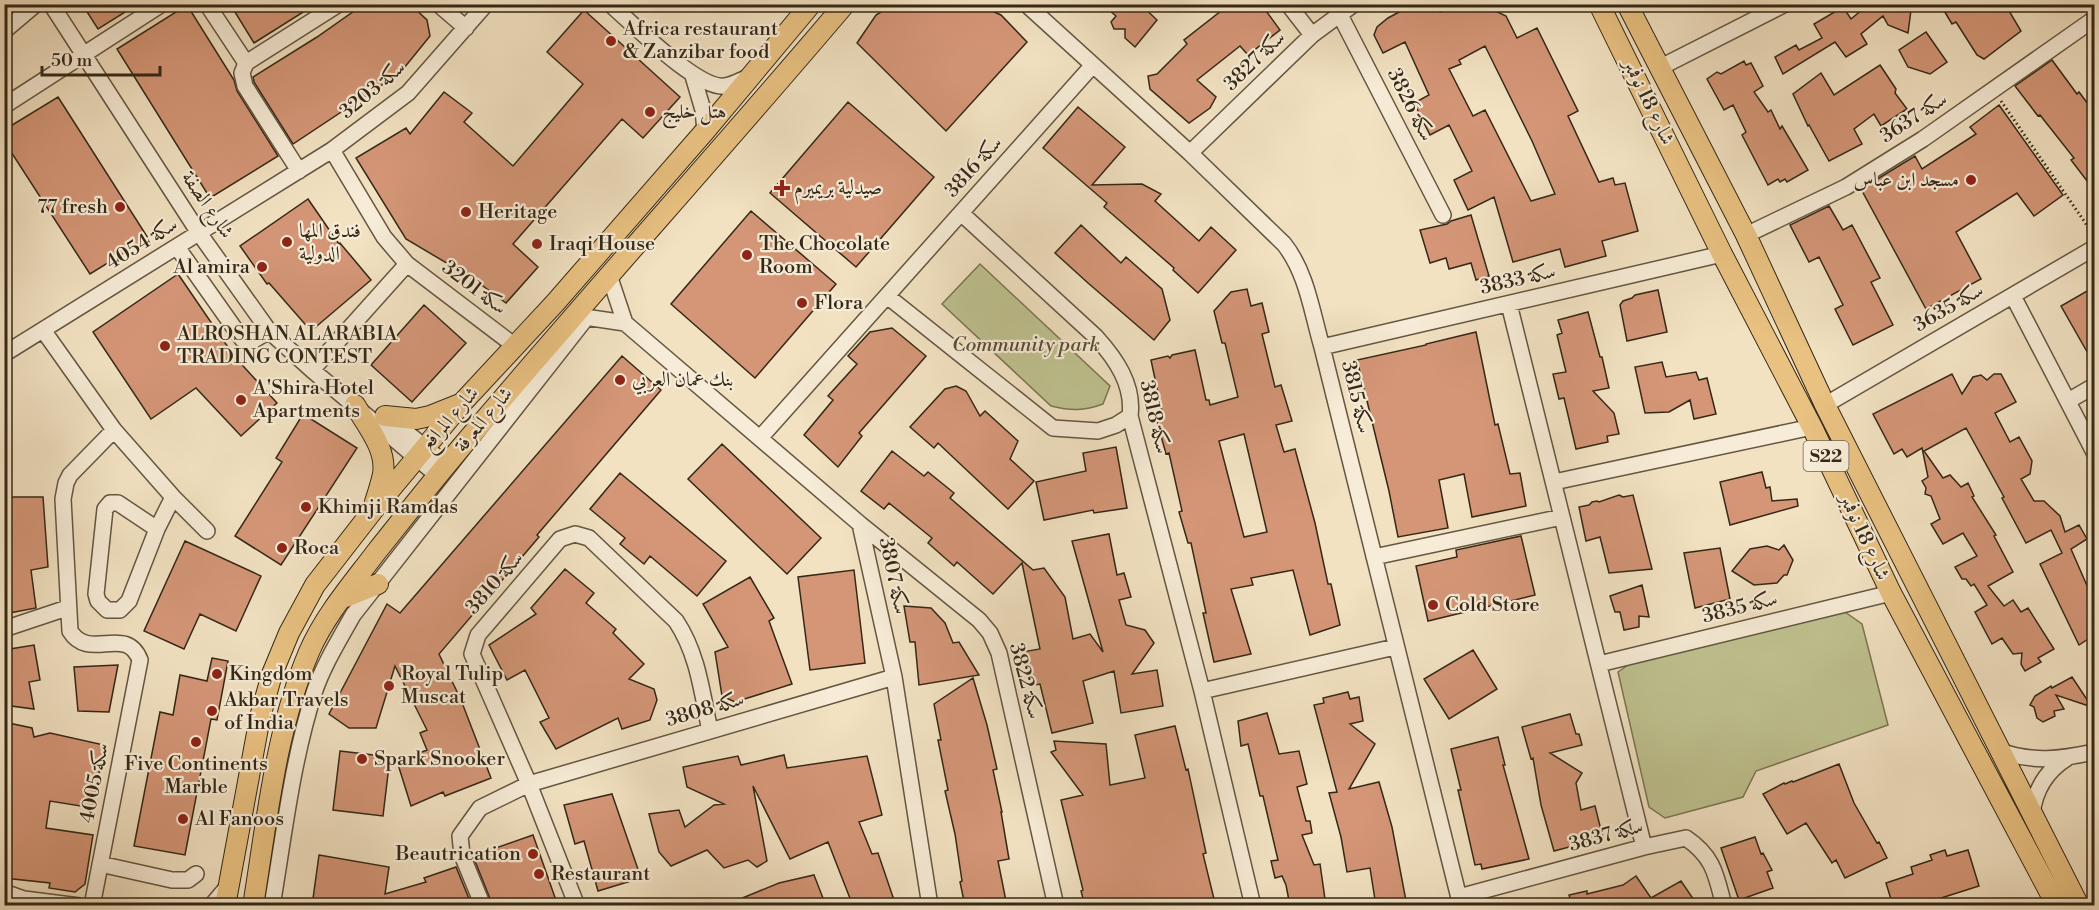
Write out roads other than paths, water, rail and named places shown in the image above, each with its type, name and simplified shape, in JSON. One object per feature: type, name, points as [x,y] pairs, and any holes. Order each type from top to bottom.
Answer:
[{"type":"main road","name":"شارع المرافع","points":[[226,896],[260,717],[272,674],[289,633],[315,585],[374,508],[462,403],[705,131],[810,4]]},
{"type":"main road","name":"شارع المعرفة","points":[[253,906],[284,728],[310,650],[328,618],[441,470],[580,316],[609,275],[845,4]]},
{"type":"main road","name":"شارع 18 نوفمبر","points":[[1599,4],[1722,254],[1812,427],[1891,593],[2057,906]]},
{"type":"main road","name":"شارع 18 نوفمبر","points":[[1627,4],[1746,235],[1825,405],[2079,906]]},
{"type":"main road","points":[[385,416],[416,419],[462,403]]},
{"type":"main road","points":[[355,405],[377,443],[383,463],[383,473],[374,508]]},
{"type":"main road","points":[[343,598],[378,584]]},
{"type":"street","points":[[4,31],[36,4]]},
{"type":"street","name":"شارع الصفة","points":[[51,4],[199,233],[269,331],[355,405],[441,470]]},
{"type":"street","points":[[4,106],[162,4]]},
{"type":"street","points":[[207,4],[246,63]]},
{"type":"street","points":[[299,171],[251,98],[242,73],[246,63],[339,4]]},
{"type":"street","points":[[438,4],[466,28]]},
{"type":"street","name":"سكة 3203","points":[[332,150],[408,93],[486,4]]},
{"type":"street","points":[[610,4],[693,76],[711,84],[724,86],[751,76]]},
{"type":"street","name":"سكة 3815","points":[[1026,4],[1190,153],[1292,254],[1300,270],[1322,347],[1460,901]]},
{"type":"street","points":[[1288,4],[1312,35]]},
{"type":"street","name":"سكة 3827","points":[[1190,153],[1312,35],[1354,4]]},
{"type":"street","points":[[1659,68],[1785,4]]},
{"type":"street","name":"سكة 3826","points":[[1340,15],[1443,215]]},
{"type":"street","name":"سكة 3637","points":[[1746,235],[1846,187],[1923,139],[2094,19]]},
{"type":"street","name":"سكة 3816","points":[[760,438],[1092,66]]},
{"type":"street","points":[[693,76],[704,110],[705,131]]},
{"type":"street","name":"سكة 4054","points":[[4,354],[332,150]]},
{"type":"street","name":"سكة 3201","points":[[332,150],[384,237],[406,264],[515,346]]},
{"type":"street","name":"سكة 3818","points":[[961,213],[1096,337],[1110,352],[1126,382],[1132,403],[1130,416],[1202,691],[1253,906]]},
{"type":"street","points":[[177,247],[242,339],[249,343],[269,331]]},
{"type":"street","name":"سكة 3635","points":[[1825,405],[2094,248]]},
{"type":"street","name":"سكة 3833","points":[[1322,347],[1722,254]]},
{"type":"street","points":[[312,370],[406,264]]},
{"type":"street","points":[[272,906],[299,751],[315,691],[334,650],[353,615],[580,316],[625,323],[609,275]]},
{"type":"street","points":[[887,296],[1053,428],[1098,431],[1116,426],[1130,416]]},
{"type":"street","points":[[2013,296],[2094,452]]},
{"type":"street","points":[[1509,304],[1644,846]]},
{"type":"street","name":"سكة 3807","points":[[625,323],[860,525],[894,677],[930,906]]},
{"type":"street","points":[[43,330],[114,430],[173,497],[207,531]]},
{"type":"street","points":[[2068,401],[2094,386]]},
{"type":"street","name":"شارع الصفة","points":[[355,405],[385,416],[421,453]]},
{"type":"street","points":[[1554,482],[1812,427]]},
{"type":"street","points":[[4,629],[67,608],[63,491],[75,468],[114,430]]},
{"type":"street","points":[[157,529],[118,503],[110,503],[105,509],[96,594],[98,601],[107,610],[120,610],[129,601],[157,529],[173,497]]},
{"type":"street","points":[[1374,557],[1562,517]]},
{"type":"street","name":"سكة 3822","points":[[860,525],[979,620],[990,633],[999,654],[1056,906]]},
{"type":"street","name":"سكة 3810","points":[[577,906],[529,784],[472,654],[477,635],[560,539],[575,534],[589,538],[676,621],[693,653],[710,731]]},
{"type":"street","name":"سكة 3835","points":[[1599,664],[1891,593]]},
{"type":"street","name":"سكة 4005","points":[[67,608],[70,632],[79,642],[89,645],[121,643],[130,645],[140,660],[92,906]]},
{"type":"street","points":[[1202,691],[1395,647]]},
{"type":"street","name":"سكة 3808","points":[[483,906],[462,855],[460,836],[480,808],[529,784],[894,677]]},
{"type":"street","points":[[2000,751],[2026,759],[2047,760],[2094,752]]},
{"type":"street","points":[[2032,814],[2033,802],[2042,781],[2049,772],[2067,758]]},
{"type":"street","name":"سكة 3837","points":[[1460,901],[1644,846],[1686,838],[1700,848],[1712,864],[1724,906]]},
{"type":"street","points":[[100,864],[172,880],[188,880],[196,874]]},
{"type":"street","points":[[4,892],[23,902],[79,906]]},
{"type":"street","points":[[211,906],[226,896]]},
{"type":"place","name":"Africa restaurant & Zanzibar food","points":[[611,41]]},
{"type":"place","name":"هتل خلیج","points":[[650,112]]},
{"type":"place","name":"مسجد ابن عباس","points":[[1971,180]]},
{"type":"place","name":"صيدلية بريميرم","points":[[782,188]]},
{"type":"place","name":"77 fresh","points":[[120,207]]},
{"type":"place","name":"Heritage","points":[[466,212]]},
{"type":"place","name":"فندق المها الدولية","points":[[287,242]]},
{"type":"place","name":"Iraqi House","points":[[537,244]]},
{"type":"place","name":"The Chocolate Room","points":[[747,255]]},
{"type":"place","name":"Al amira","points":[[262,267]]},
{"type":"place","name":"Flora","points":[[802,303]]},
{"type":"place","name":"ALROSHAN ALARABIA TRADING CONTEST","points":[[165,346]]},
{"type":"place","name":"بنك عمان العربي","points":[[620,380]]},
{"type":"place","name":"A'Shira Hotel Apartments","points":[[241,400]]},
{"type":"place","name":"Khimji Ramdas","points":[[306,507]]},
{"type":"place","name":"Roca","points":[[282,548]]},
{"type":"place","name":"Cold Store","points":[[1433,605]]},
{"type":"place","name":"Kingdom","points":[[217,674]]},
{"type":"place","name":"Royal Tulip Muscat","points":[[389,686]]},
{"type":"place","name":"Akbar Travels of India","points":[[212,711]]},
{"type":"place","name":"Five Continents Marble","points":[[196,742]]},
{"type":"place","name":"Spark Snooker","points":[[362,759]]},
{"type":"place","name":"Al Fanoos","points":[[183,819]]},
{"type":"place","name":"Beautrication","points":[[533,854]]},
{"type":"place","name":"Restaurant","points":[[539,874]]},
{"type":"park label","name":"Community park","points":[[1026,345]]}]
